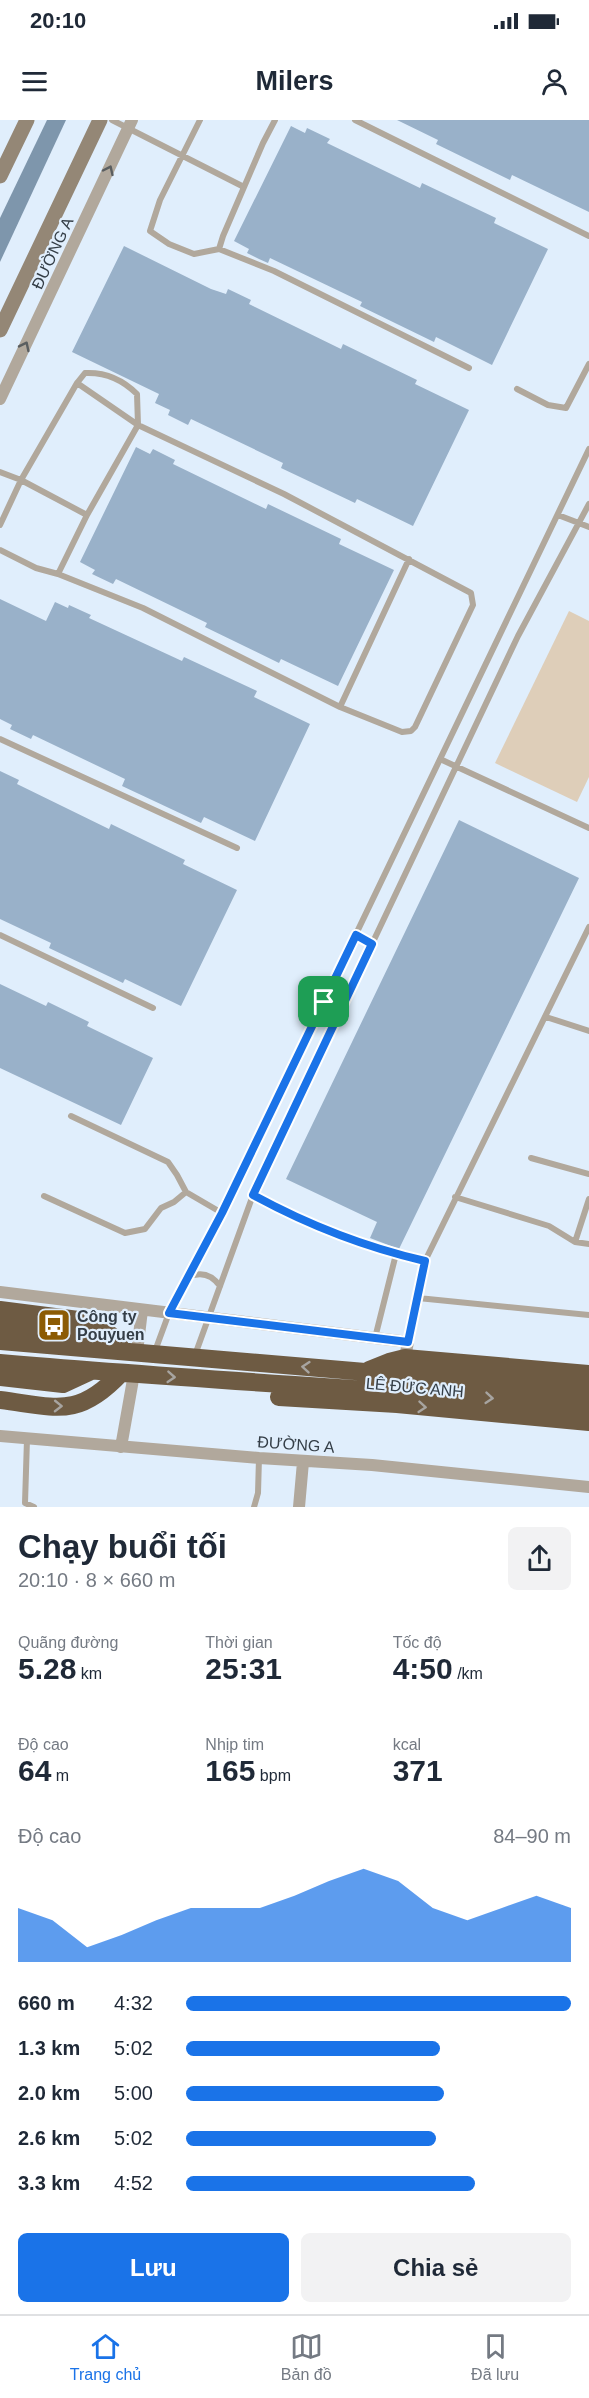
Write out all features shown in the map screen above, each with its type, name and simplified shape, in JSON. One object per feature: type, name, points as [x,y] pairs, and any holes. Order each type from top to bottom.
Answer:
[{"type":"highway","points":[[0,1310],[94,1322],[138,1353]]},
{"type":"highway","name":"LÊ ĐỨC ANH","points":[[0,1328],[71,1334],[82,1338],[96,1349]]},
{"type":"highway","name":"LÊ ĐỨC ANH","points":[[0,1341],[589,1390]]},
{"type":"highway","name":"LÊ ĐỨC ANH","points":[[364,1372],[407,1350],[589,1374]]},
{"type":"highway","points":[[407,1350],[428,1377]]},
{"type":"highway","name":"LÊ ĐỨC ANH","points":[[0,1363],[242,1382],[424,1392],[589,1407]]},
{"type":"highway","name":"LÊ ĐỨC ANH","points":[[0,1377],[63,1384],[92,1371]]},
{"type":"highway","points":[[0,1400],[74,1406],[91,1400],[127,1374]]},
{"type":"highway","name":"LÊ ĐỨC ANH","points":[[242,1382],[259,1394],[267,1396],[397,1404],[589,1422]]},
{"type":"main road","points":[[0,176],[27,120]]},
{"type":"main road","points":[[0,330],[100,120]]},
{"type":"street","name":"ĐƯỜNG A","points":[[0,399],[130,124]]},
{"type":"street","points":[[0,1292],[375,1338],[407,1350]]},
{"type":"street","points":[[138,1353],[142,1310]]},
{"type":"street","points":[[121,1448],[127,1374]]},
{"type":"street","name":"ĐƯỜNG A","points":[[0,1436],[121,1448],[372,1465],[589,1487]]},
{"type":"street","points":[[299,1507],[303,1462]]},
{"type":"lane","points":[[112,120],[130,124],[244,187]]},
{"type":"lane","points":[[200,120],[160,200],[150,231],[168,244],[194,254],[219,249],[274,271],[469,368]]},
{"type":"lane","points":[[219,249],[263,143],[275,120]]},
{"type":"lane","points":[[355,120],[589,236]]},
{"type":"lane","points":[[517,389],[548,405],[566,408],[589,364]]},
{"type":"lane","points":[[0,525],[21,480],[85,373],[111,376],[127,385],[137,394],[138,425],[87,515],[58,574]]},
{"type":"lane","points":[[0,550],[36,567],[143,608],[340,707],[402,732],[411,731],[415,727],[473,604],[471,593],[465,588],[284,494],[138,425],[77,383]]},
{"type":"lane","points":[[138,1353],[169,1313],[222,1213],[589,449]]},
{"type":"lane","points":[[0,472],[21,480],[87,515]]},
{"type":"lane","points":[[194,1358],[253,1195],[518,636],[589,504]]},
{"type":"lane","points":[[558,514],[589,527]]},
{"type":"lane","points":[[340,707],[410,559]]},
{"type":"lane","points":[[0,739],[237,848]]},
{"type":"lane","points":[[440,759],[589,828]]},
{"type":"lane","points":[[407,1350],[425,1261],[589,927]]},
{"type":"lane","points":[[0,934],[153,1008]]},
{"type":"lane","points":[[356,935],[372,944]]},
{"type":"lane","points":[[546,1017],[589,1031]]},
{"type":"lane","points":[[71,1116],[168,1162],[186,1192],[222,1213]]},
{"type":"lane","points":[[531,1158],[589,1174]]},
{"type":"lane","points":[[44,1196],[125,1233],[145,1229],[161,1208],[174,1202],[186,1192]]},
{"type":"lane","points":[[253,1195],[301,1221],[396,1254],[425,1261]]},
{"type":"lane","points":[[455,1197],[549,1226],[575,1242],[589,1244]]},
{"type":"lane","points":[[575,1242],[589,1199]]},
{"type":"lane","points":[[375,1338],[396,1254]]},
{"type":"lane","points":[[187,1278],[196,1274],[205,1274],[214,1278],[220,1286]]},
{"type":"lane","points":[[418,1298],[589,1315]]},
{"type":"lane","points":[[27,1438],[25,1503],[34,1507]]},
{"type":"lane","points":[[254,1507],[258,1493],[259,1458]]},
{"type":"shaded area","points":[[569,611],[589,621],[589,777],[577,802],[495,763]]},
{"type":"water","points":[[47,120],[66,120],[0,262],[0,218]]},
{"type":"building","points":[[397,120],[589,120],[589,212],[512,175],[510,180],[436,144],[438,140]]},
{"type":"building","points":[[291,126],[305,133],[307,128],[330,139],[327,143],[420,188],[422,183],[496,218],[494,223],[548,249],[492,365],[436,337],[434,342],[360,306],[362,302],[270,258],[268,263],[259,259],[247,253],[249,249],[234,241]]},
{"type":"building","points":[[124,246],[211,289],[226,294],[228,289],[251,300],[249,304],[341,349],[343,344],[417,380],[415,384],[469,410],[413,526],[357,499],[355,503],[281,468],[283,463],[191,419],[188,425],[168,415],[170,410],[155,403],[159,394],[72,352]]},
{"type":"building","points":[[136,447],[150,454],[153,449],[175,460],[173,464],[266,509],[268,504],[341,539],[339,544],[394,570],[338,686],[281,659],[279,663],[205,627],[207,623],[116,579],[113,584],[92,574],[95,570],[80,562]]},
{"type":"building","points":[[0,599],[46,621],[55,602],[68,608],[69,605],[91,615],[89,618],[182,661],[184,657],[257,691],[254,697],[310,724],[255,841],[204,817],[201,823],[122,786],[125,779],[33,735],[31,739],[10,729],[12,725],[0,719]]},
{"type":"building","points":[[0,771],[19,780],[17,784],[109,829],[111,824],[185,860],[183,864],[237,890],[181,1006],[125,979],[123,983],[49,948],[51,943],[0,919]]},
{"type":"building","points":[[459,820],[579,878],[399,1249],[370,1238],[377,1222],[286,1179]]},
{"type":"building","points":[[0,984],[46,1006],[48,1002],[89,1022],[87,1026],[153,1058],[121,1125],[0,1068]]},
{"type":"place","name":"Công ty Pouyuen","points":[[54,1325]]},
{"type":"route","points":[[356,935],[372,944],[253,1195],[301,1221],[382,1251],[425,1261],[408,1342],[169,1313],[222,1213],[324,1002],[356,935]]}]
